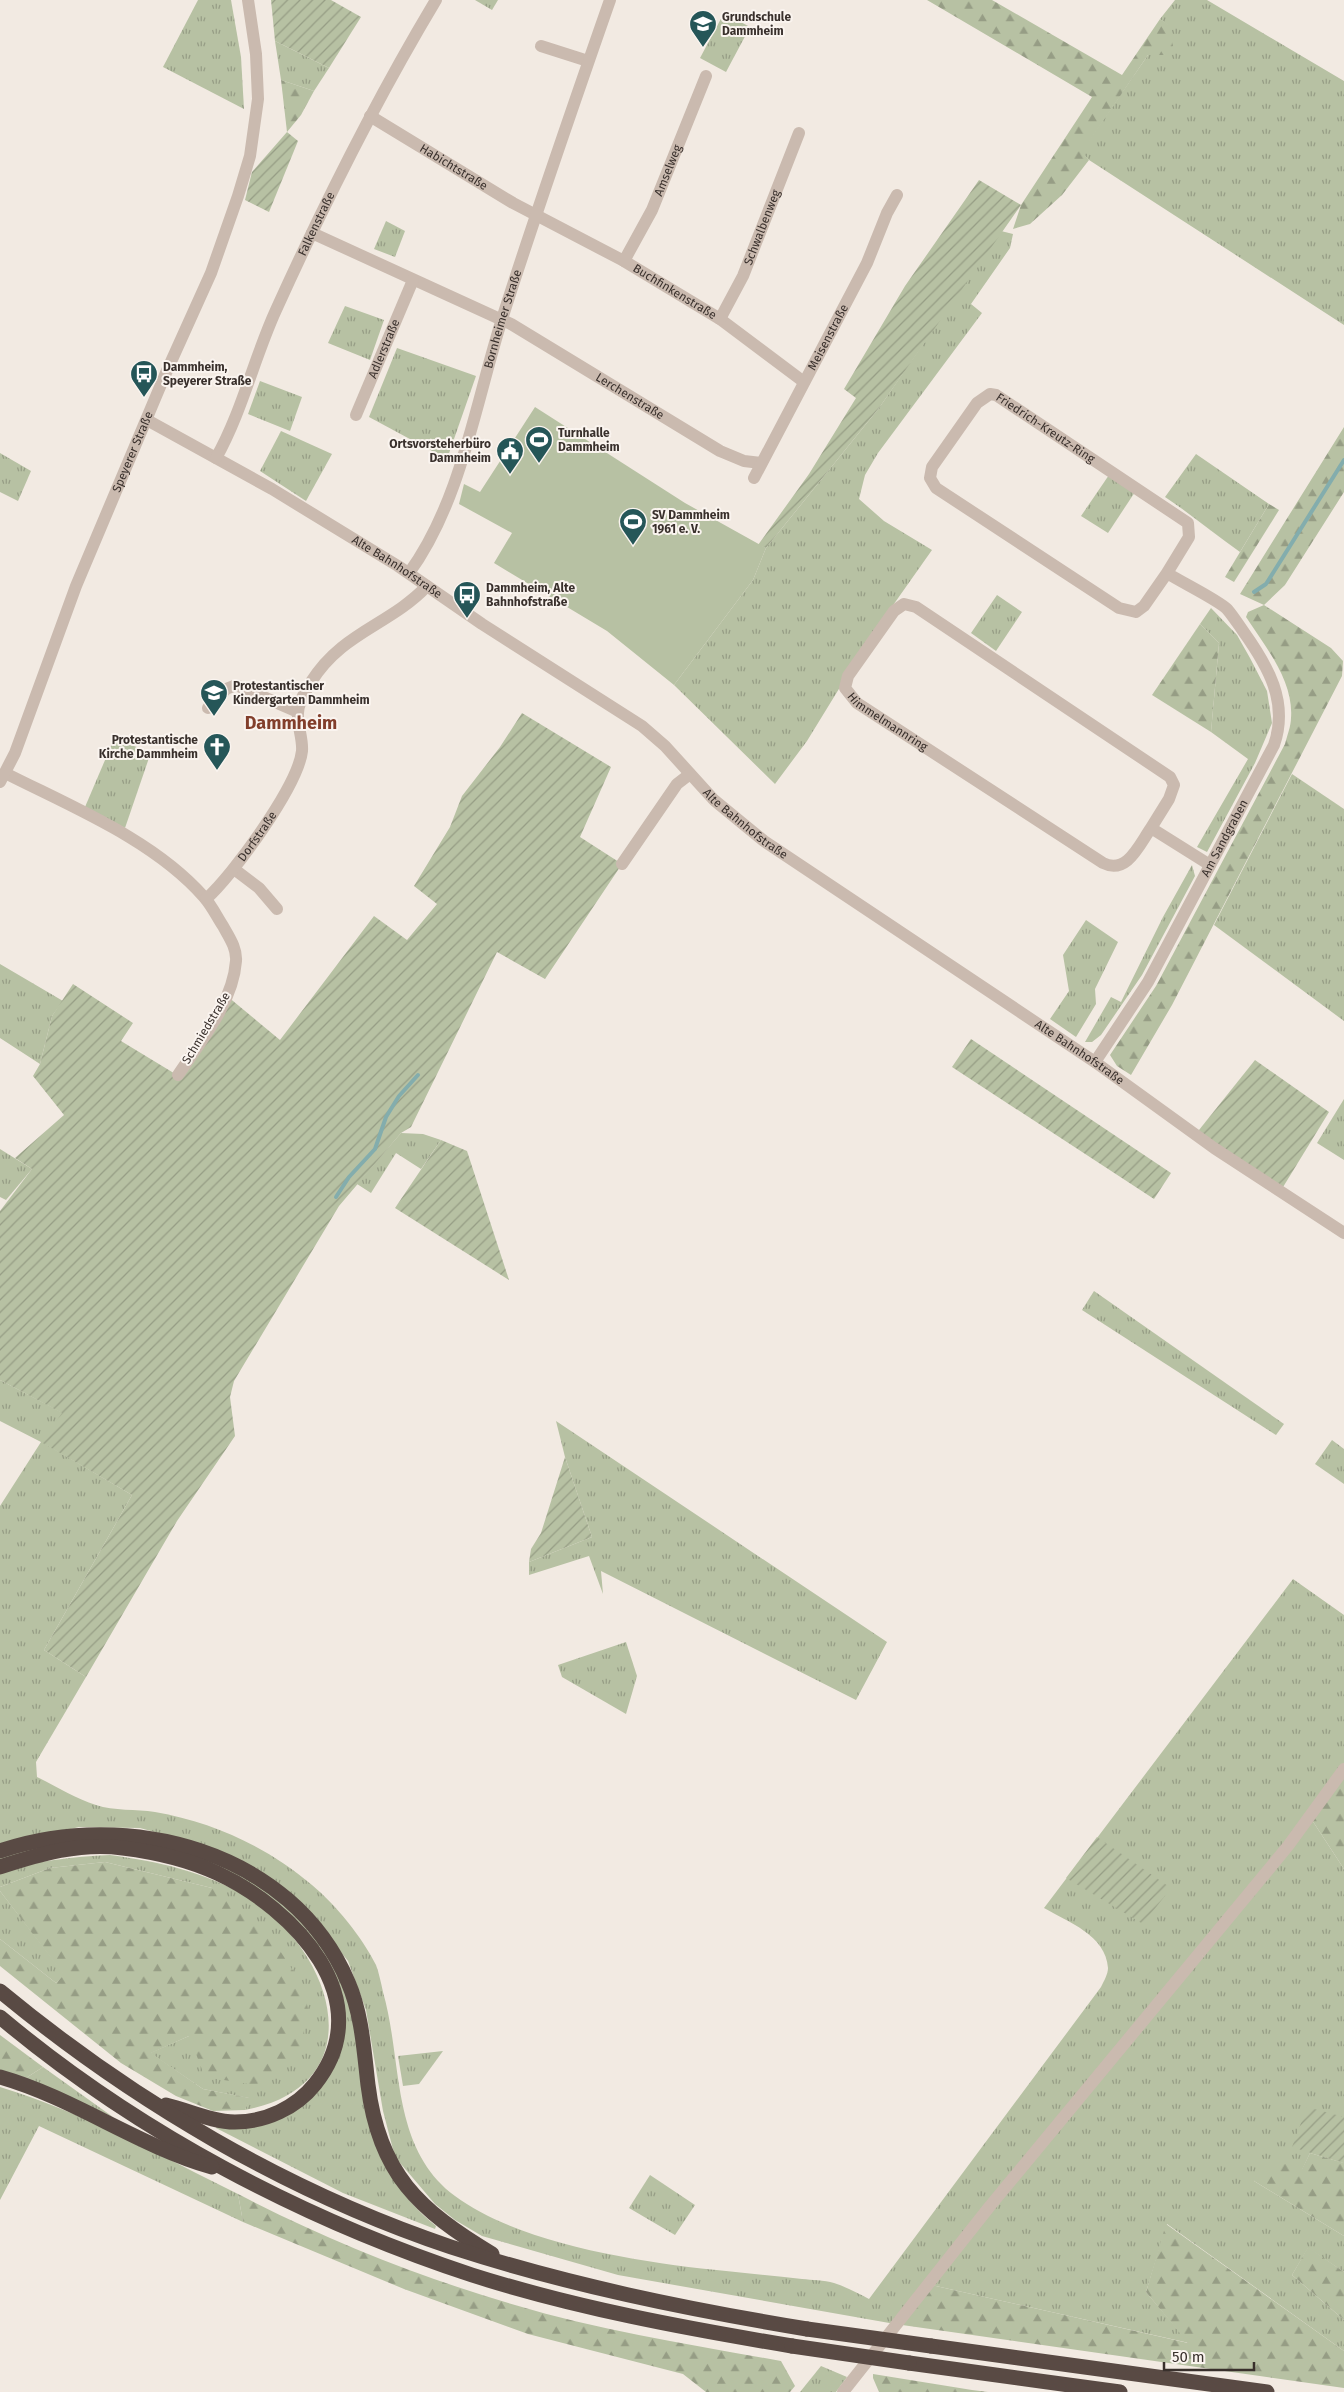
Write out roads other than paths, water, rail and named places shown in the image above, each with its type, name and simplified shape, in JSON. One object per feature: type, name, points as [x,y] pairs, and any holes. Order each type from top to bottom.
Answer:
[{"type":"highway","points":[[0,1851],[28,1842],[65,1835],[108,1833],[146,1836],[189,1847],[223,1860],[253,1876],[274,1891],[305,1917],[321,1935],[341,1965],[350,1985],[362,2036],[374,2117],[382,2145],[391,2163],[412,2194],[445,2224],[512,2266]]},
{"type":"highway","points":[[0,1867],[47,1853],[99,1847],[145,1851],[185,1861],[231,1880],[266,1902],[303,1936],[323,1965],[334,1992],[338,2018],[337,2034],[327,2066],[309,2092],[277,2113],[264,2118],[235,2122],[152,2103]]},
{"type":"highway","points":[[0,1991],[75,2049],[152,2103],[233,2150],[315,2192],[386,2222],[512,2266],[612,2293],[807,2329],[1267,2392]]},
{"type":"highway","points":[[0,2017],[104,2094],[232,2173],[331,2221],[474,2275],[579,2305],[671,2325],[792,2346],[1120,2392]]},
{"type":"highway","points":[[0,2078],[66,2102],[188,2160],[232,2173]]},
{"type":"street","name":"Speyerer Straße","points":[[3,777],[76,586],[211,273],[250,156],[257,114],[258,84],[248,0]]},
{"type":"street","name":"Falkenstraße","points":[[216,458],[275,313],[312,233],[370,116],[436,0]]},
{"type":"street","name":"Bornheimer Straße","points":[[409,573],[433,534],[447,501],[502,320],[610,0]]},
{"type":"street","points":[[541,46],[588,61]]},
{"type":"street","name":"Amselweg","points":[[624,262],[652,210],[706,76]]},
{"type":"street","name":"Habichtstraße","points":[[370,116],[537,215]]},
{"type":"street","name":"Schwalbenweg","points":[[720,319],[743,276],[799,133]]},
{"type":"street","name":"Meisenstraße","points":[[754,478],[867,263],[887,213],[897,195]]},
{"type":"street","name":"Buchfinkenstraße","points":[[537,215],[624,262],[720,319],[804,382]]},
{"type":"street","points":[[312,233],[502,320]]},
{"type":"street","name":"Adlerstraße","points":[[356,415],[413,280]]},
{"type":"street","name":"Lerchenstraße","points":[[502,320],[720,451],[744,461],[761,464]]},
{"type":"street","name":"Friedrich-Kreutz-Ring","points":[[990,394],[996,395],[1188,523],[1189,537],[1167,573],[1144,606],[1136,612],[1119,608],[936,488],[930,478],[932,467],[977,403],[990,394]]},
{"type":"street","name":"Alte Bahnhofstraße","points":[[147,420],[216,458],[409,573],[642,726],[728,813],[785,856],[1095,1062],[1201,1140],[1344,1233]]},
{"type":"street","name":"Am Sandgraben","points":[[1095,1062],[1148,982],[1274,745],[1280,723],[1278,698],[1266,667],[1226,608],[1167,573]]},
{"type":"street","points":[[208,708],[226,690],[236,685],[298,712],[311,683],[334,653],[358,634],[416,596],[427,586]]},
{"type":"street","name":"Himmelmannring","points":[[904,604],[916,607],[1170,777],[1174,784],[1172,792],[1151,828],[1126,862],[1119,867],[1109,866],[857,703],[846,688],[848,676],[894,611],[904,604]]},
{"type":"street","name":"Dorfstraße","points":[[206,899],[234,869],[262,830],[296,772],[302,751],[298,712]]},
{"type":"street","points":[[622,864],[674,789],[690,774]]},
{"type":"street","points":[[3,777],[102,822],[135,842],[184,878],[206,899]]},
{"type":"street","points":[[1151,828],[1210,865]]},
{"type":"street","points":[[234,869],[258,888],[276,909]]},
{"type":"street","name":"Schmiedstraße","points":[[178,1075],[222,1005],[234,976],[235,948],[206,899]]},
{"type":"street","points":[[843,2392],[973,2228],[1288,1846],[1344,1769]]},
{"type":"waterway","points":[[1254,592],[1266,584],[1344,460]]},
{"type":"waterway","points":[[336,1197],[349,1177],[375,1149],[386,1117],[399,1096],[418,1075]]},
{"type":"place","name":"Grundschule Dammheim","points":[[703,48]]},
{"type":"place","name":"Dammheim, Speyerer Straße","points":[[144,398]]},
{"type":"place","name":"Turnhalle Dammheim","points":[[539,464]]},
{"type":"place","name":"Ortsvorsteherbüro Dammheim","points":[[510,475]]},
{"type":"place","name":"SV Dammheim 1961 e. V.","points":[[633,546]]},
{"type":"place","name":"Dammheim, Alte Bahnhofstraße","points":[[467,619]]},
{"type":"place","name":"Protestantischer Kindergarten Dammheim","points":[[214,717]]},
{"type":"place","name":"Protestantische Kirche Dammheim","points":[[217,771]]},
{"type":"district","name":"Dammheim","points":[[291,723]]}]
